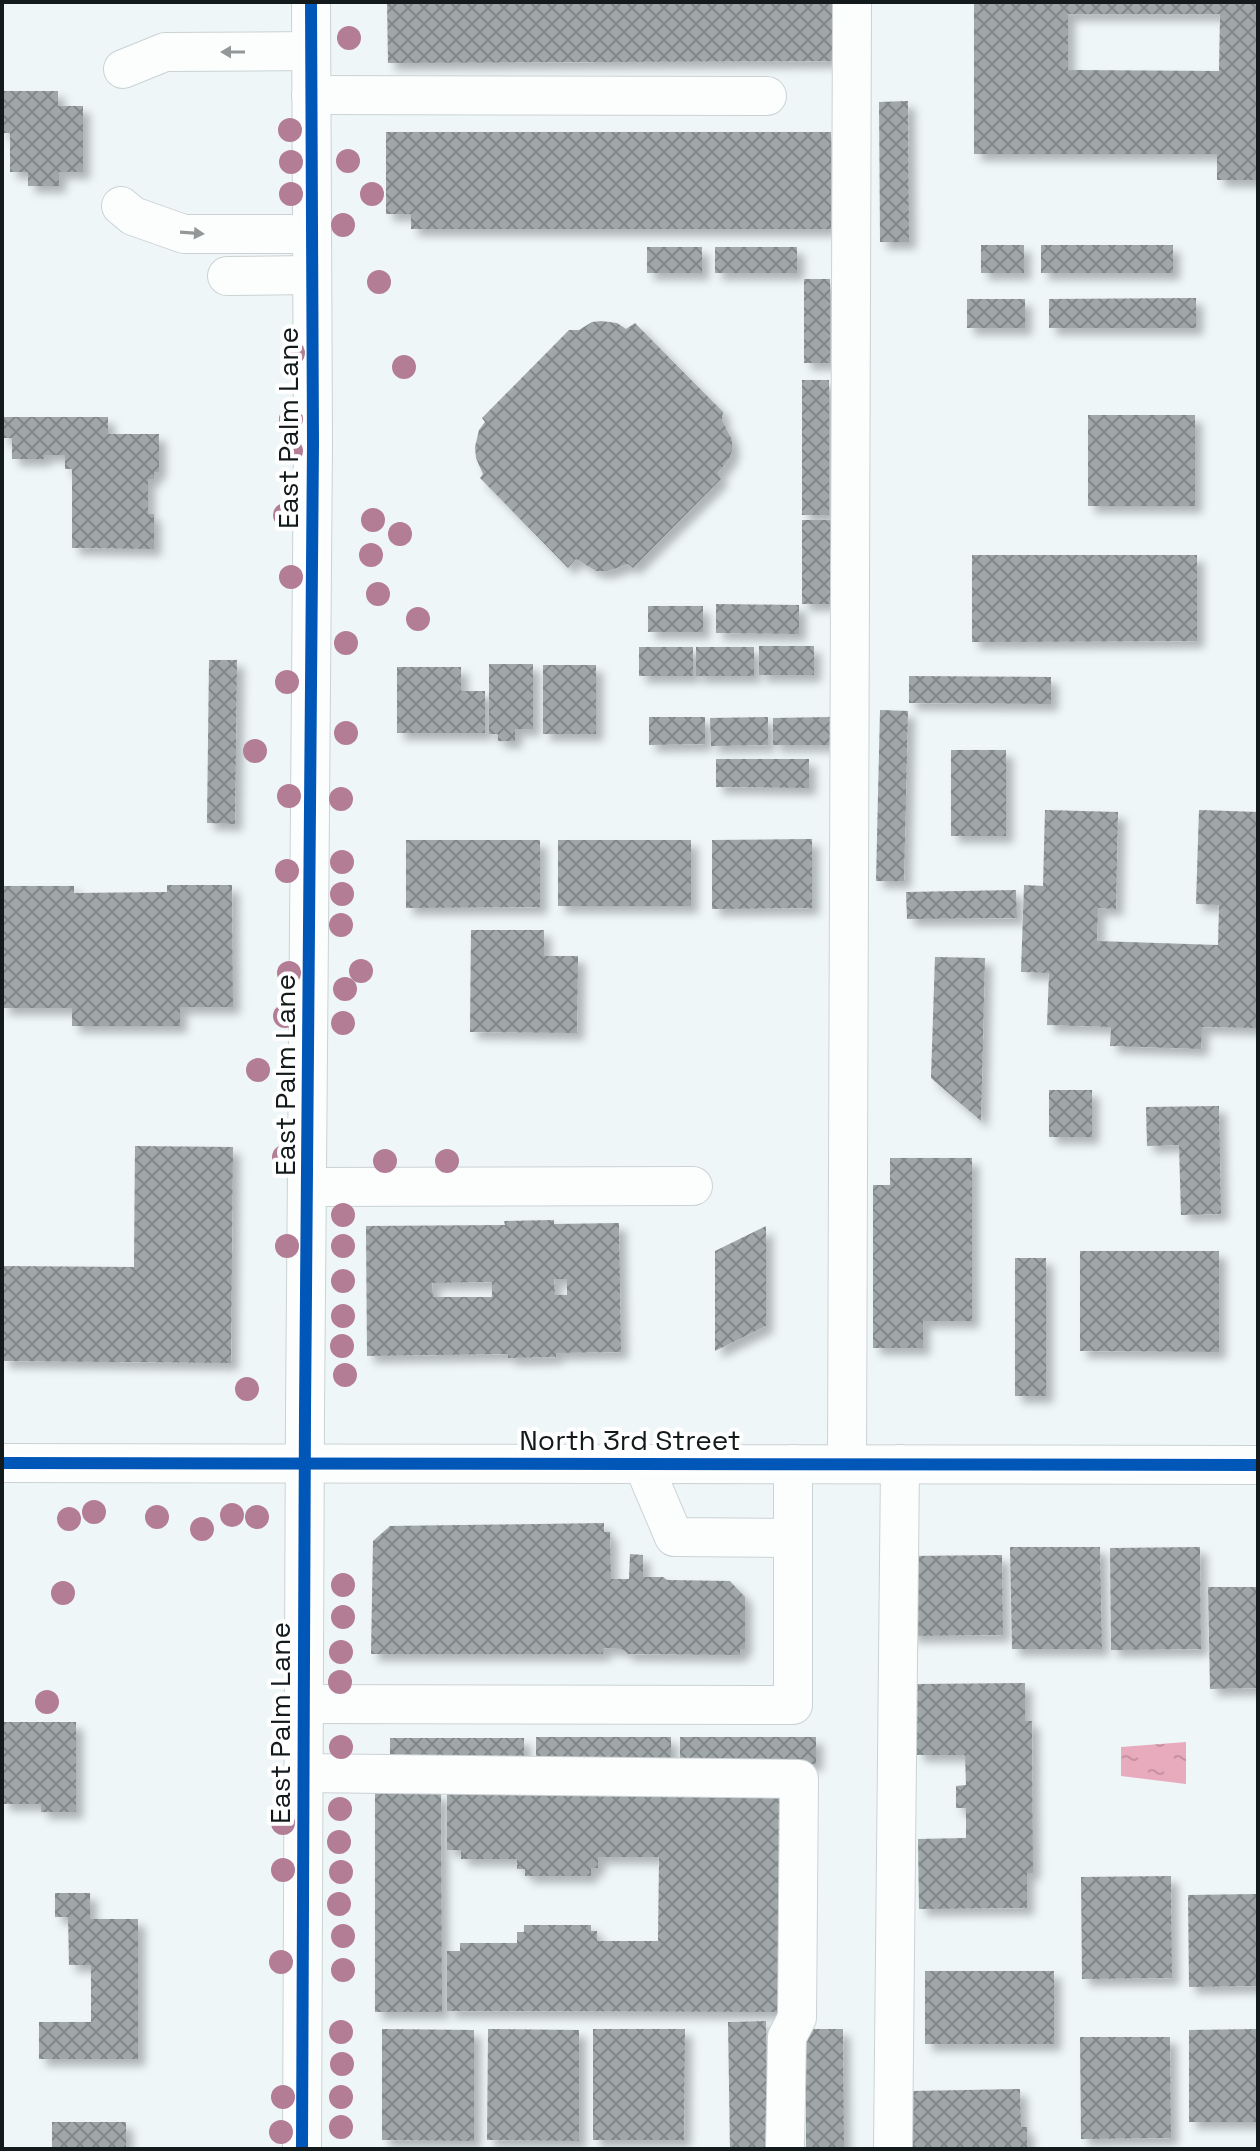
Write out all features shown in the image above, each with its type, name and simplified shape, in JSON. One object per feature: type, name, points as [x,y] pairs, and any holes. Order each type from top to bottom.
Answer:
[{"type":"street","name":"East Palm Lane","points":[[302,2149],[313,444],[311,2]]},
{"type":"street","points":[[847,1464],[852,2]]},
{"type":"street","points":[[123,69],[165,52],[311,51]]},
{"type":"street","points":[[311,95],[767,96]]},
{"type":"street","points":[[121,206],[133,216],[184,234],[312,234]]},
{"type":"street","points":[[227,276],[312,275]]},
{"type":"street","points":[[308,1187],[693,1186]]},
{"type":"street","name":"North 3rd Street","points":[[2,1463],[1258,1465]]},
{"type":"street","points":[[643,1464],[674,1537],[792,1538]]},
{"type":"street","points":[[304,1704],[793,1705],[793,1464]]},
{"type":"street","points":[[893,2149],[900,1464]]},
{"type":"street","points":[[304,1773],[799,1779],[797,2018],[787,2037],[785,2149]]},
{"type":"water","points":[[1186,1742],[1186,1784],[1121,1776],[1121,1747]]},
{"type":"building","points":[[387,2],[833,2],[833,61],[388,63]]},
{"type":"building","points":[[974,2],[1258,2],[1258,180],[1217,180],[1217,154],[974,154]],"holes":[[[1068,14],[1220,14],[1219,71],[1068,70]]]},
{"type":"building","points":[[2,91],[58,91],[58,106],[83,106],[83,172],[59,172],[59,186],[28,186],[28,172],[10,172],[10,133],[2,133]]},
{"type":"building","points":[[908,101],[909,242],[880,242],[879,102]]},
{"type":"building","points":[[386,132],[831,132],[831,229],[411,229],[411,214],[386,214]]},
{"type":"building","points":[[981,245],[1024,245],[1024,273],[981,273]]},
{"type":"building","points":[[1041,245],[1173,245],[1173,273],[1041,273]]},
{"type":"building","points":[[647,247],[702,247],[702,273],[647,273]]},
{"type":"building","points":[[715,247],[797,247],[797,273],[715,273]]},
{"type":"building","points":[[804,279],[830,279],[830,363],[804,363]]},
{"type":"building","points":[[1196,298],[1196,328],[1049,328],[1049,299]]},
{"type":"building","points":[[967,299],[1025,299],[1025,328],[967,328]]},
{"type":"building","points":[[592,322],[617,323],[626,329],[635,323],[723,412],[722,420],[732,440],[729,459],[718,473],[721,479],[633,568],[628,564],[608,571],[596,571],[576,559],[568,568],[480,478],[483,474],[475,447],[479,430],[485,422],[482,418],[569,330],[579,330]]},
{"type":"building","points":[[802,380],[829,380],[829,515],[802,515]]},
{"type":"building","points":[[1088,415],[1195,415],[1195,506],[1088,506]]},
{"type":"building","points":[[2,417],[108,417],[108,434],[159,434],[159,472],[154,472],[154,479],[148,479],[148,514],[154,514],[154,549],[72,548],[72,469],[65,469],[65,455],[44,455],[44,459],[12,459],[12,438],[2,438]]},
{"type":"building","points":[[802,520],[831,520],[831,604],[802,604]]},
{"type":"building","points":[[972,555],[1197,555],[1197,641],[972,642]]},
{"type":"building","points":[[716,604],[799,605],[799,634],[716,633]]},
{"type":"building","points":[[648,606],[703,606],[703,632],[648,632]]},
{"type":"building","points":[[759,646],[814,646],[814,675],[759,675]]},
{"type":"building","points":[[639,647],[693,647],[693,676],[639,676]]},
{"type":"building","points":[[696,647],[754,647],[754,676],[696,676]]},
{"type":"building","points":[[209,660],[237,660],[235,824],[207,823]]},
{"type":"building","points":[[489,664],[533,664],[533,729],[515,729],[515,741],[498,741],[498,734],[489,734]]},
{"type":"building","points":[[543,665],[596,665],[596,734],[543,734]]},
{"type":"building","points":[[397,667],[461,667],[461,691],[485,691],[485,733],[397,733]]},
{"type":"building","points":[[909,676],[1051,677],[1051,704],[909,703]]},
{"type":"building","points":[[880,710],[908,711],[904,881],[876,881]]},
{"type":"building","points":[[649,717],[705,717],[705,744],[649,745]]},
{"type":"building","points":[[768,717],[768,745],[711,746],[710,718]]},
{"type":"building","points":[[830,717],[830,745],[773,745],[773,718]]},
{"type":"building","points":[[951,750],[1006,750],[1006,836],[951,836]]},
{"type":"building","points":[[716,759],[809,759],[809,788],[716,787]]},
{"type":"building","points":[[1045,810],[1118,812],[1116,909],[1098,908],[1097,941],[1218,945],[1219,905],[1196,904],[1199,810],[1258,812],[1258,1028],[1202,1027],[1201,1049],[1110,1046],[1111,1027],[1047,1025],[1049,973],[1021,972],[1024,885],[1043,886]]},
{"type":"building","points":[[812,839],[812,908],[712,909],[712,840]]},
{"type":"building","points":[[406,840],[540,840],[540,907],[406,908]]},
{"type":"building","points":[[558,840],[691,840],[691,906],[558,906]]},
{"type":"building","points":[[167,885],[232,885],[233,1007],[180,1007],[180,1026],[72,1026],[72,1008],[2,1008],[2,886],[74,886],[74,893],[167,892]]},
{"type":"building","points":[[1016,890],[1017,918],[907,919],[906,892]]},
{"type":"building","points":[[471,930],[544,930],[544,956],[578,956],[577,1033],[470,1032]]},
{"type":"building","points":[[935,957],[985,958],[981,1121],[931,1078]]},
{"type":"building","points":[[1049,1090],[1092,1090],[1092,1137],[1049,1137]]},
{"type":"building","points":[[1219,1106],[1221,1214],[1181,1215],[1179,1145],[1147,1146],[1146,1107]]},
{"type":"building","points":[[135,1146],[233,1147],[231,1363],[2,1361],[2,1266],[134,1267]]},
{"type":"building","points":[[890,1158],[972,1158],[972,1321],[923,1321],[923,1348],[873,1348],[873,1185],[890,1185]]},
{"type":"building","points":[[504,1221],[619,1223],[621,1352],[556,1353],[556,1357],[508,1358],[508,1354],[367,1356],[366,1226],[505,1225]],"holes":[[[554,1279],[567,1279],[567,1295],[555,1295]],[[492,1282],[492,1297],[433,1297],[432,1283]]]},
{"type":"building","points":[[766,1226],[766,1326],[715,1351],[715,1251]]},
{"type":"building","points":[[1080,1251],[1219,1251],[1219,1352],[1080,1351]]},
{"type":"building","points":[[1015,1258],[1046,1258],[1046,1396],[1015,1396]]},
{"type":"building","points":[[604,1523],[604,1532],[610,1532],[611,1579],[629,1579],[630,1554],[643,1555],[643,1577],[730,1581],[745,1597],[745,1649],[740,1649],[740,1655],[628,1654],[622,1649],[604,1648],[603,1654],[371,1654],[373,1541],[390,1526]]},
{"type":"building","points":[[1010,1547],[1100,1547],[1102,1649],[1012,1649]]},
{"type":"building","points":[[1200,1547],[1201,1649],[1111,1650],[1110,1548]]},
{"type":"building","points":[[1002,1555],[1003,1635],[909,1636],[908,1556]]},
{"type":"building","points":[[1208,1587],[1258,1587],[1258,1688],[1210,1689]]},
{"type":"building","points":[[1025,1683],[1025,1721],[1032,1721],[1033,1873],[1027,1873],[1027,1908],[919,1909],[918,1839],[966,1838],[966,1808],[956,1808],[956,1786],[966,1785],[965,1755],[917,1755],[916,1684]]},
{"type":"building","points":[[2,1722],[76,1722],[76,1812],[41,1812],[41,1804],[2,1804]]},
{"type":"building","points":[[536,1737],[671,1737],[671,1763],[536,1763]]},
{"type":"building","points":[[680,1737],[816,1737],[816,1764],[680,1764]]},
{"type":"building","points":[[390,1738],[524,1738],[524,1763],[390,1763]]},
{"type":"building","points":[[447,1792],[779,1793],[778,2012],[447,2011],[447,1951],[460,1951],[460,1943],[517,1943],[517,1932],[524,1932],[524,1925],[591,1925],[591,1931],[597,1931],[597,1941],[658,1941],[659,1857],[598,1857],[598,1868],[591,1868],[591,1876],[525,1876],[525,1869],[517,1869],[517,1859],[461,1859],[461,1850],[447,1850]]},
{"type":"building","points":[[375,1793],[441,1793],[442,2012],[375,2012]]},
{"type":"building","points":[[1171,1876],[1172,1978],[1082,1979],[1081,1877]]},
{"type":"building","points":[[55,1893],[90,1893],[90,1919],[138,1919],[138,2059],[39,2059],[39,2022],[91,2022],[91,1965],[69,1965],[68,1917],[55,1917]]},
{"type":"building","points":[[1258,1894],[1258,1986],[1189,1987],[1188,1895]]},
{"type":"building","points":[[925,1971],[1054,1971],[1054,2044],[925,2044]]},
{"type":"building","points":[[766,2021],[768,2149],[730,2149],[728,2022]]},
{"type":"building","points":[[382,2029],[474,2030],[474,2141],[382,2140]]},
{"type":"building","points":[[488,2029],[579,2030],[579,2141],[487,2140]]},
{"type":"building","points":[[593,2029],[685,2029],[684,2140],[593,2140]]},
{"type":"building","points":[[806,2029],[843,2029],[844,2149],[806,2149]]},
{"type":"building","points":[[1258,2029],[1258,2122],[1189,2122],[1189,2030]]},
{"type":"building","points":[[1080,2037],[1170,2037],[1171,2138],[1081,2139]]},
{"type":"building","points":[[1020,2089],[1021,2127],[1027,2127],[1027,2149],[912,2149],[912,2091]]},
{"type":"building","points":[[52,2122],[126,2122],[126,2149],[52,2149]]},
{"type":"cycle path","points":[[302,2149],[313,444],[311,2]]},
{"type":"cycle path","points":[[2,1463],[1258,1465]]}]
